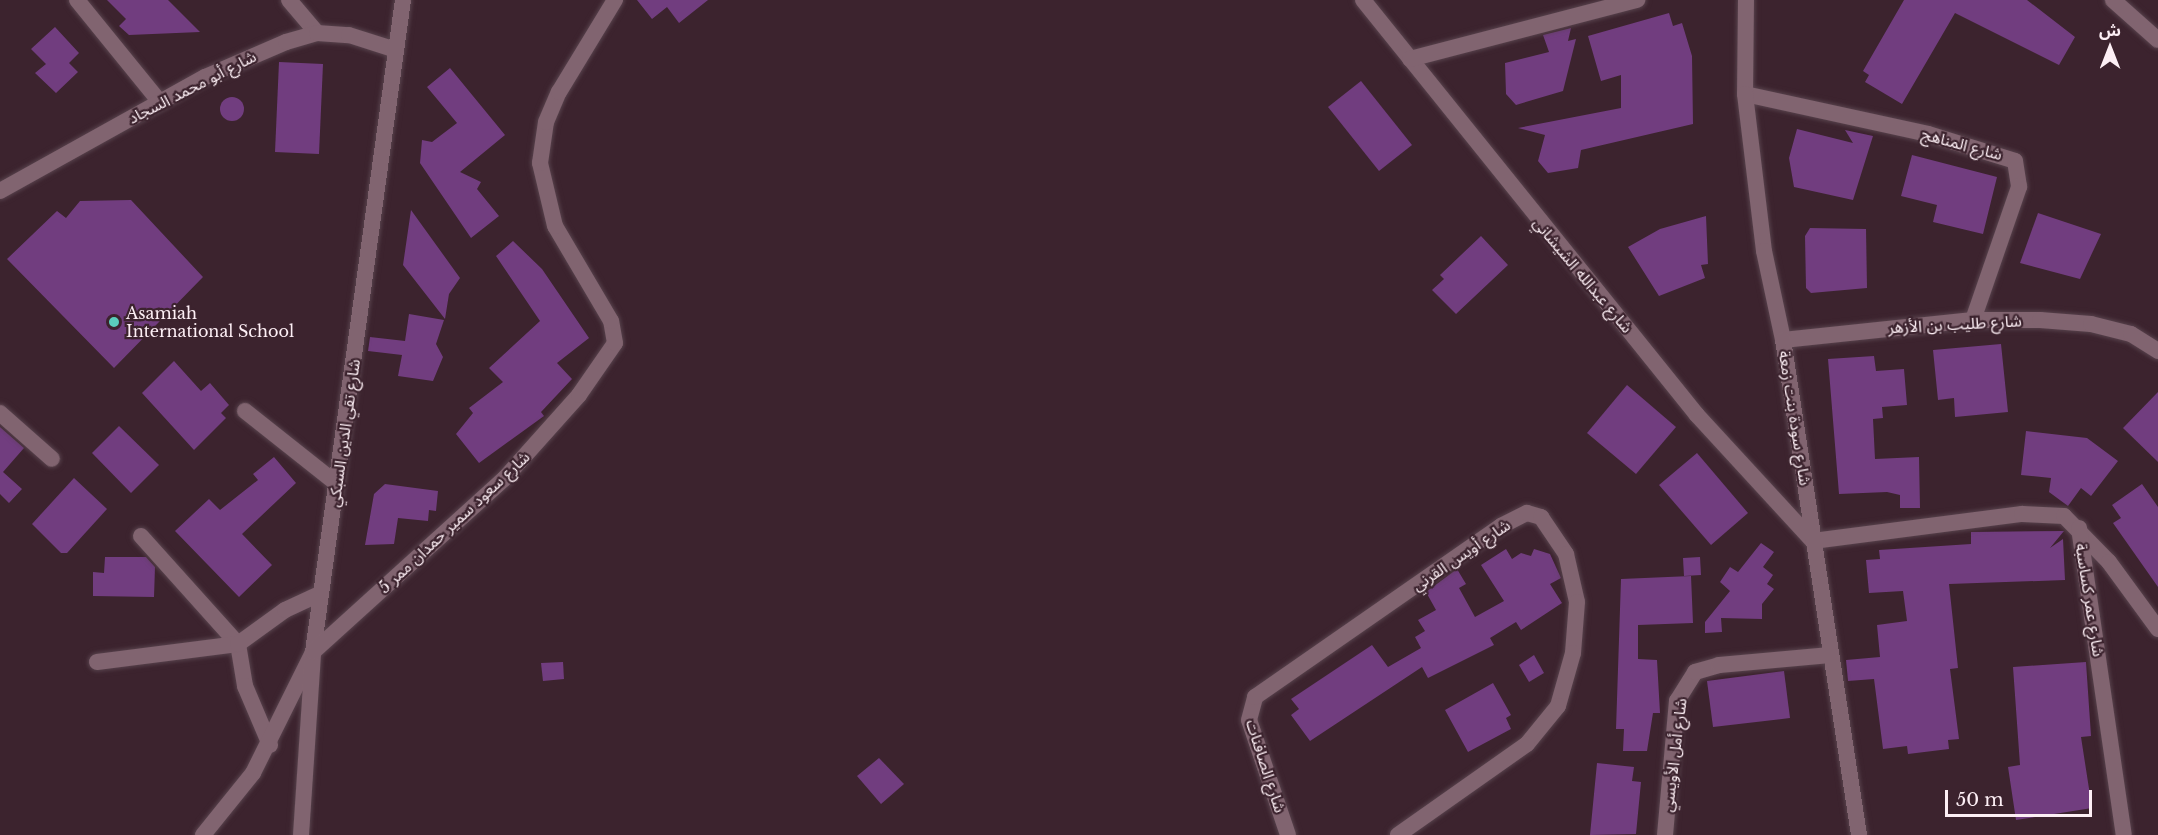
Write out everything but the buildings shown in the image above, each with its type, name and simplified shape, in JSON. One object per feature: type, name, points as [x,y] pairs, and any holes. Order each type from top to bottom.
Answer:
[{"type":"street","points":[[77,0],[160,102]]},
{"type":"street","points":[[289,0],[317,33]]},
{"type":"street","name":"شارع تقي الدين السبكي","points":[[203,835],[270,745],[313,652],[319,594],[403,0]]},
{"type":"street","points":[[603,7],[615,0]]},
{"type":"street","name":"شارع عبدالله الشيشاني","points":[[1363,0],[1705,424],[1813,541]]},
{"type":"street","points":[[1410,59],[1637,0]]},
{"type":"street","name":"شارع سودة بنت زمعة","points":[[1746,0],[1744,94],[1764,251],[1783,340],[1859,835]]},
{"type":"street","points":[[2113,0],[2158,40]]},
{"type":"street","name":"شارع سعود سمير حمدان ممر 5","points":[[313,652],[536,444],[610,353],[616,332],[555,226],[540,163],[546,122],[603,7]]},
{"type":"street","name":"شارع أبو محمد السجاد","points":[[0,191],[250,55],[317,33],[349,35],[396,50]]},
{"type":"street","name":"شارع المناهج","points":[[1744,94],[1949,140],[2015,161],[2019,187],[1973,320]]},
{"type":"street","name":"شارع طليب بن الأزهر","points":[[1783,340],[1973,320],[2091,324],[2131,334],[2158,351]]},
{"type":"street","points":[[245,411],[336,483]]},
{"type":"street","points":[[0,413],[52,459]]},
{"type":"street","name":"شارع أويس القرني","points":[[1255,698],[1502,526],[1527,513],[1541,517],[1566,554],[1576,602],[1573,653],[1558,706],[1527,744],[1398,835]]},
{"type":"street","name":"شارع عمر كساسبة","points":[[1813,541],[2022,514],[2050,513],[2078,527],[2124,835]]},
{"type":"street","points":[[2078,527],[2158,629]]},
{"type":"street","points":[[141,536],[238,644],[245,686],[270,745]]},
{"type":"street","points":[[97,662],[238,644],[285,610],[319,594]]},
{"type":"street","points":[[301,835],[313,652]]},
{"type":"street","name":"شارع أمل الأويسي","points":[[1665,835],[1677,701],[1695,672],[1719,665],[1831,656]]},
{"type":"street","name":"شارع الصافنات","points":[[1255,698],[1249,720],[1288,835]]},
{"type":"place","name":"Asamiah International School","points":[[114,322]]}]
